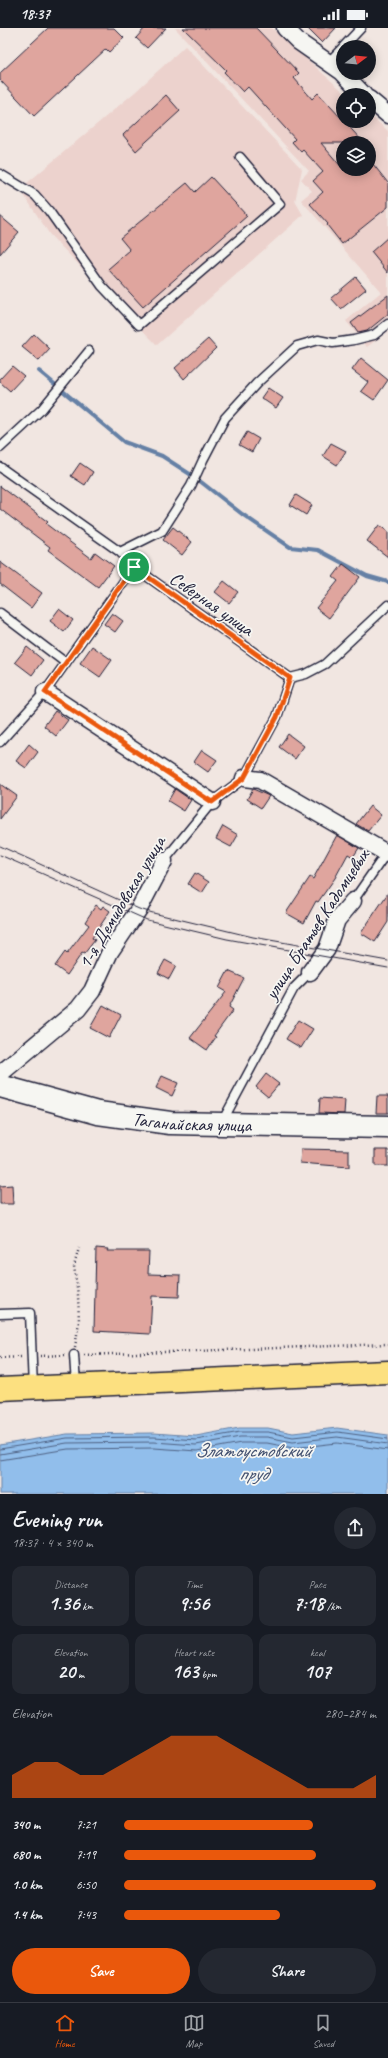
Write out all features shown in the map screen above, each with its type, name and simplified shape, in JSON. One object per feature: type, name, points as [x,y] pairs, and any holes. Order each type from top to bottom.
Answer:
[{"type":"main road","name":"Таганайская улица","points":[[0,1086],[98,1113],[170,1122],[221,1125],[388,1127]]},
{"type":"main road","points":[[0,1389],[388,1372]]},
{"type":"street","points":[[285,28],[299,42],[342,72],[357,88]]},
{"type":"street","points":[[376,105],[388,115]]},
{"type":"street","points":[[45,692],[212,802]]},
{"type":"street","points":[[244,778],[260,780],[387,853]]},
{"type":"street","name":"1-я Демидовская улица","points":[[0,1074],[78,1009],[92,991],[110,952],[139,909],[164,860]]},
{"type":"street","name":"улица Братьев Кадомцевых","points":[[310,972],[327,949],[338,920],[353,901]]},
{"type":"lane","points":[[328,63],[361,28]]},
{"type":"lane","points":[[0,174],[36,196],[102,286],[139,325],[280,204],[240,157]]},
{"type":"lane","points":[[120,552],[162,531],[191,486],[202,460],[226,418],[257,383],[297,346],[318,340],[333,343],[354,340],[374,335],[388,324]]},
{"type":"lane","points":[[0,448],[42,409],[89,351]]},
{"type":"lane","name":"Северная улица","points":[[0,467],[120,552],[134,567],[290,678]]},
{"type":"lane","points":[[0,742],[45,692],[134,567]]},
{"type":"lane","points":[[290,678],[306,674],[324,664],[388,605]]},
{"type":"lane","points":[[0,614],[66,663]]},
{"type":"lane","name":"1-я Демидовская улица","points":[[164,860],[212,802],[244,778],[277,717],[290,678]]},
{"type":"lane","name":"улица Братьев Кадомцевых","points":[[353,901],[387,853]]},
{"type":"lane","name":"улица Братьев Кадомцевых","points":[[221,1125],[294,988],[310,972]]},
{"type":"lane","points":[[0,1314],[30,1313],[30,1357],[33,1388]]},
{"type":"lane","points":[[74,1355],[76,1386]]},
{"type":"path","points":[[74,1355],[79,1322],[78,1295],[74,1266],[79,1248]]},
{"type":"path","points":[[0,1358],[388,1344]]},
{"type":"shaded area","points":[[175,28],[272,28],[339,88],[336,88],[336,128],[376,128],[376,120],[388,131],[388,331],[367,347],[346,321],[381,292],[301,200],[312,191],[301,179],[309,171]]},
{"type":"shaded area","points":[[185,46],[302,169],[295,201],[303,215],[157,345],[50,235],[20,189],[135,92]]},
{"type":"water","name":"Златоустовский пруд","points":[[239,1428],[268,1428],[293,1433],[337,1428],[388,1435],[388,1494],[0,1494],[0,1445],[67,1434],[154,1433],[196,1436]]},
{"type":"building","points":[[48,28],[114,28],[124,38],[109,52],[106,49],[34,116],[0,80],[0,73]]},
{"type":"building","points":[[145,28],[166,28],[147,48],[136,38]]},
{"type":"building","points":[[183,28],[256,28],[299,73],[294,78],[312,99],[318,93],[336,113],[336,128],[350,128],[358,136],[336,136],[336,143],[321,143],[336,161],[336,176],[376,176],[376,168],[388,183],[388,207],[342,244],[327,225],[328,224],[310,204],[323,192],[313,181],[323,172],[303,150],[301,152],[292,142],[295,139],[248,87],[243,92],[224,72],[226,70]]},
{"type":"building","points":[[307,28],[336,28],[322,43]]},
{"type":"building","points":[[166,95],[180,111],[136,151],[123,135]]},
{"type":"building","points":[[211,177],[247,216],[143,307],[108,269],[130,250],[120,238],[187,183],[195,192]]},
{"type":"building","points":[[0,216],[19,232],[0,254]]},
{"type":"building","points":[[388,237],[388,273],[371,252]]},
{"type":"building","points":[[356,277],[366,289],[341,309],[331,298]]},
{"type":"building","points":[[388,295],[388,314],[367,331],[358,333],[351,323]]},
{"type":"building","points":[[34,334],[50,349],[39,361],[22,347]]},
{"type":"building","points":[[208,339],[216,348],[184,379],[175,368]]},
{"type":"building","points":[[361,358],[388,380],[374,400],[361,391],[368,382],[352,370]]},
{"type":"building","points":[[12,366],[24,376],[10,391],[0,382],[0,379]]},
{"type":"building","points":[[268,388],[283,398],[276,408],[261,398]]},
{"type":"building","points":[[247,432],[259,439],[252,452],[239,445]]},
{"type":"building","points":[[331,443],[346,451],[337,465],[323,456]]},
{"type":"building","points":[[80,463],[93,472],[85,485],[71,476]]},
{"type":"building","points":[[0,486],[48,522],[46,524],[91,558],[95,552],[114,566],[98,587],[48,550],[50,547],[0,509]]},
{"type":"building","points":[[296,495],[312,505],[306,515],[290,505]]},
{"type":"building","points":[[379,525],[388,532],[388,557],[367,541]]},
{"type":"building","points":[[173,527],[192,542],[182,555],[163,540]]},
{"type":"building","points":[[0,562],[42,593],[31,608],[0,584]]},
{"type":"building","points":[[343,564],[360,577],[329,618],[316,608],[338,581],[333,577]]},
{"type":"building","points":[[224,581],[238,592],[229,603],[215,592]]},
{"type":"building","points":[[59,609],[73,620],[64,632],[50,621]]},
{"type":"building","points":[[112,613],[123,621],[115,632],[104,624]]},
{"type":"building","points":[[92,646],[112,660],[100,677],[80,663]]},
{"type":"building","points":[[27,647],[43,660],[32,675],[15,662]]},
{"type":"building","points":[[55,711],[68,720],[56,736],[44,726]]},
{"type":"building","points":[[288,734],[304,746],[295,759],[279,747]]},
{"type":"building","points":[[29,744],[38,752],[26,768],[16,761]]},
{"type":"building","points":[[202,750],[217,760],[208,772],[194,762]]},
{"type":"building","points":[[0,784],[17,796],[0,819]]},
{"type":"building","points":[[175,789],[191,800],[184,811],[168,801]]},
{"type":"building","points":[[253,789],[269,796],[261,808],[247,799]]},
{"type":"building","points":[[370,806],[381,815],[368,831],[356,824]]},
{"type":"building","points":[[223,826],[238,835],[231,847],[216,839]]},
{"type":"building","points":[[337,835],[359,848],[353,857],[348,854],[335,878],[318,902],[316,901],[304,923],[286,913],[310,877],[313,879]]},
{"type":"building","points":[[195,873],[209,882],[202,893],[188,884]]},
{"type":"building","points":[[388,893],[388,922],[375,942],[361,933]]},
{"type":"building","points":[[96,905],[101,909],[103,906],[110,911],[92,938],[95,940],[84,954],[82,953],[67,975],[55,966],[65,952],[67,954],[89,925],[85,922]]},
{"type":"building","points":[[165,960],[176,966],[169,979],[158,973]]},
{"type":"building","points":[[228,971],[244,978],[229,1007],[233,1010],[214,1036],[216,1037],[207,1050],[190,1038],[226,992],[219,988]]},
{"type":"building","points":[[103,1005],[121,1015],[109,1038],[90,1028]]},
{"type":"building","points":[[298,1020],[313,1029],[301,1048],[286,1039]]},
{"type":"building","points":[[266,1074],[279,1084],[268,1097],[256,1087]]},
{"type":"building","points":[[162,1076],[178,1083],[172,1096],[156,1088]]},
{"type":"building","points":[[377,1096],[388,1096],[388,1113],[376,1113]]},
{"type":"building","points":[[320,1098],[345,1100],[344,1114],[319,1113]]},
{"type":"building","points":[[301,1149],[349,1150],[349,1167],[300,1163]]},
{"type":"building","points":[[375,1150],[388,1150],[388,1166],[375,1166]]},
{"type":"building","points":[[12,1185],[13,1204],[0,1204],[0,1186]]},
{"type":"building","points":[[96,1248],[108,1249],[107,1251],[149,1251],[148,1274],[180,1275],[179,1297],[152,1296],[150,1334],[94,1331]]},
{"type":"waterway","points":[[39,371],[124,442],[162,456],[196,478],[242,514],[290,547],[318,550],[367,576],[388,582]]},
{"type":"tram line","points":[[0,846],[139,909],[253,937],[388,961]]},
{"type":"tram line","points":[[0,855],[147,920],[227,939],[388,968]]},
{"type":"route","points":[[134,567],[290,678],[277,717],[244,778],[212,802],[45,692],[134,567]]}]
